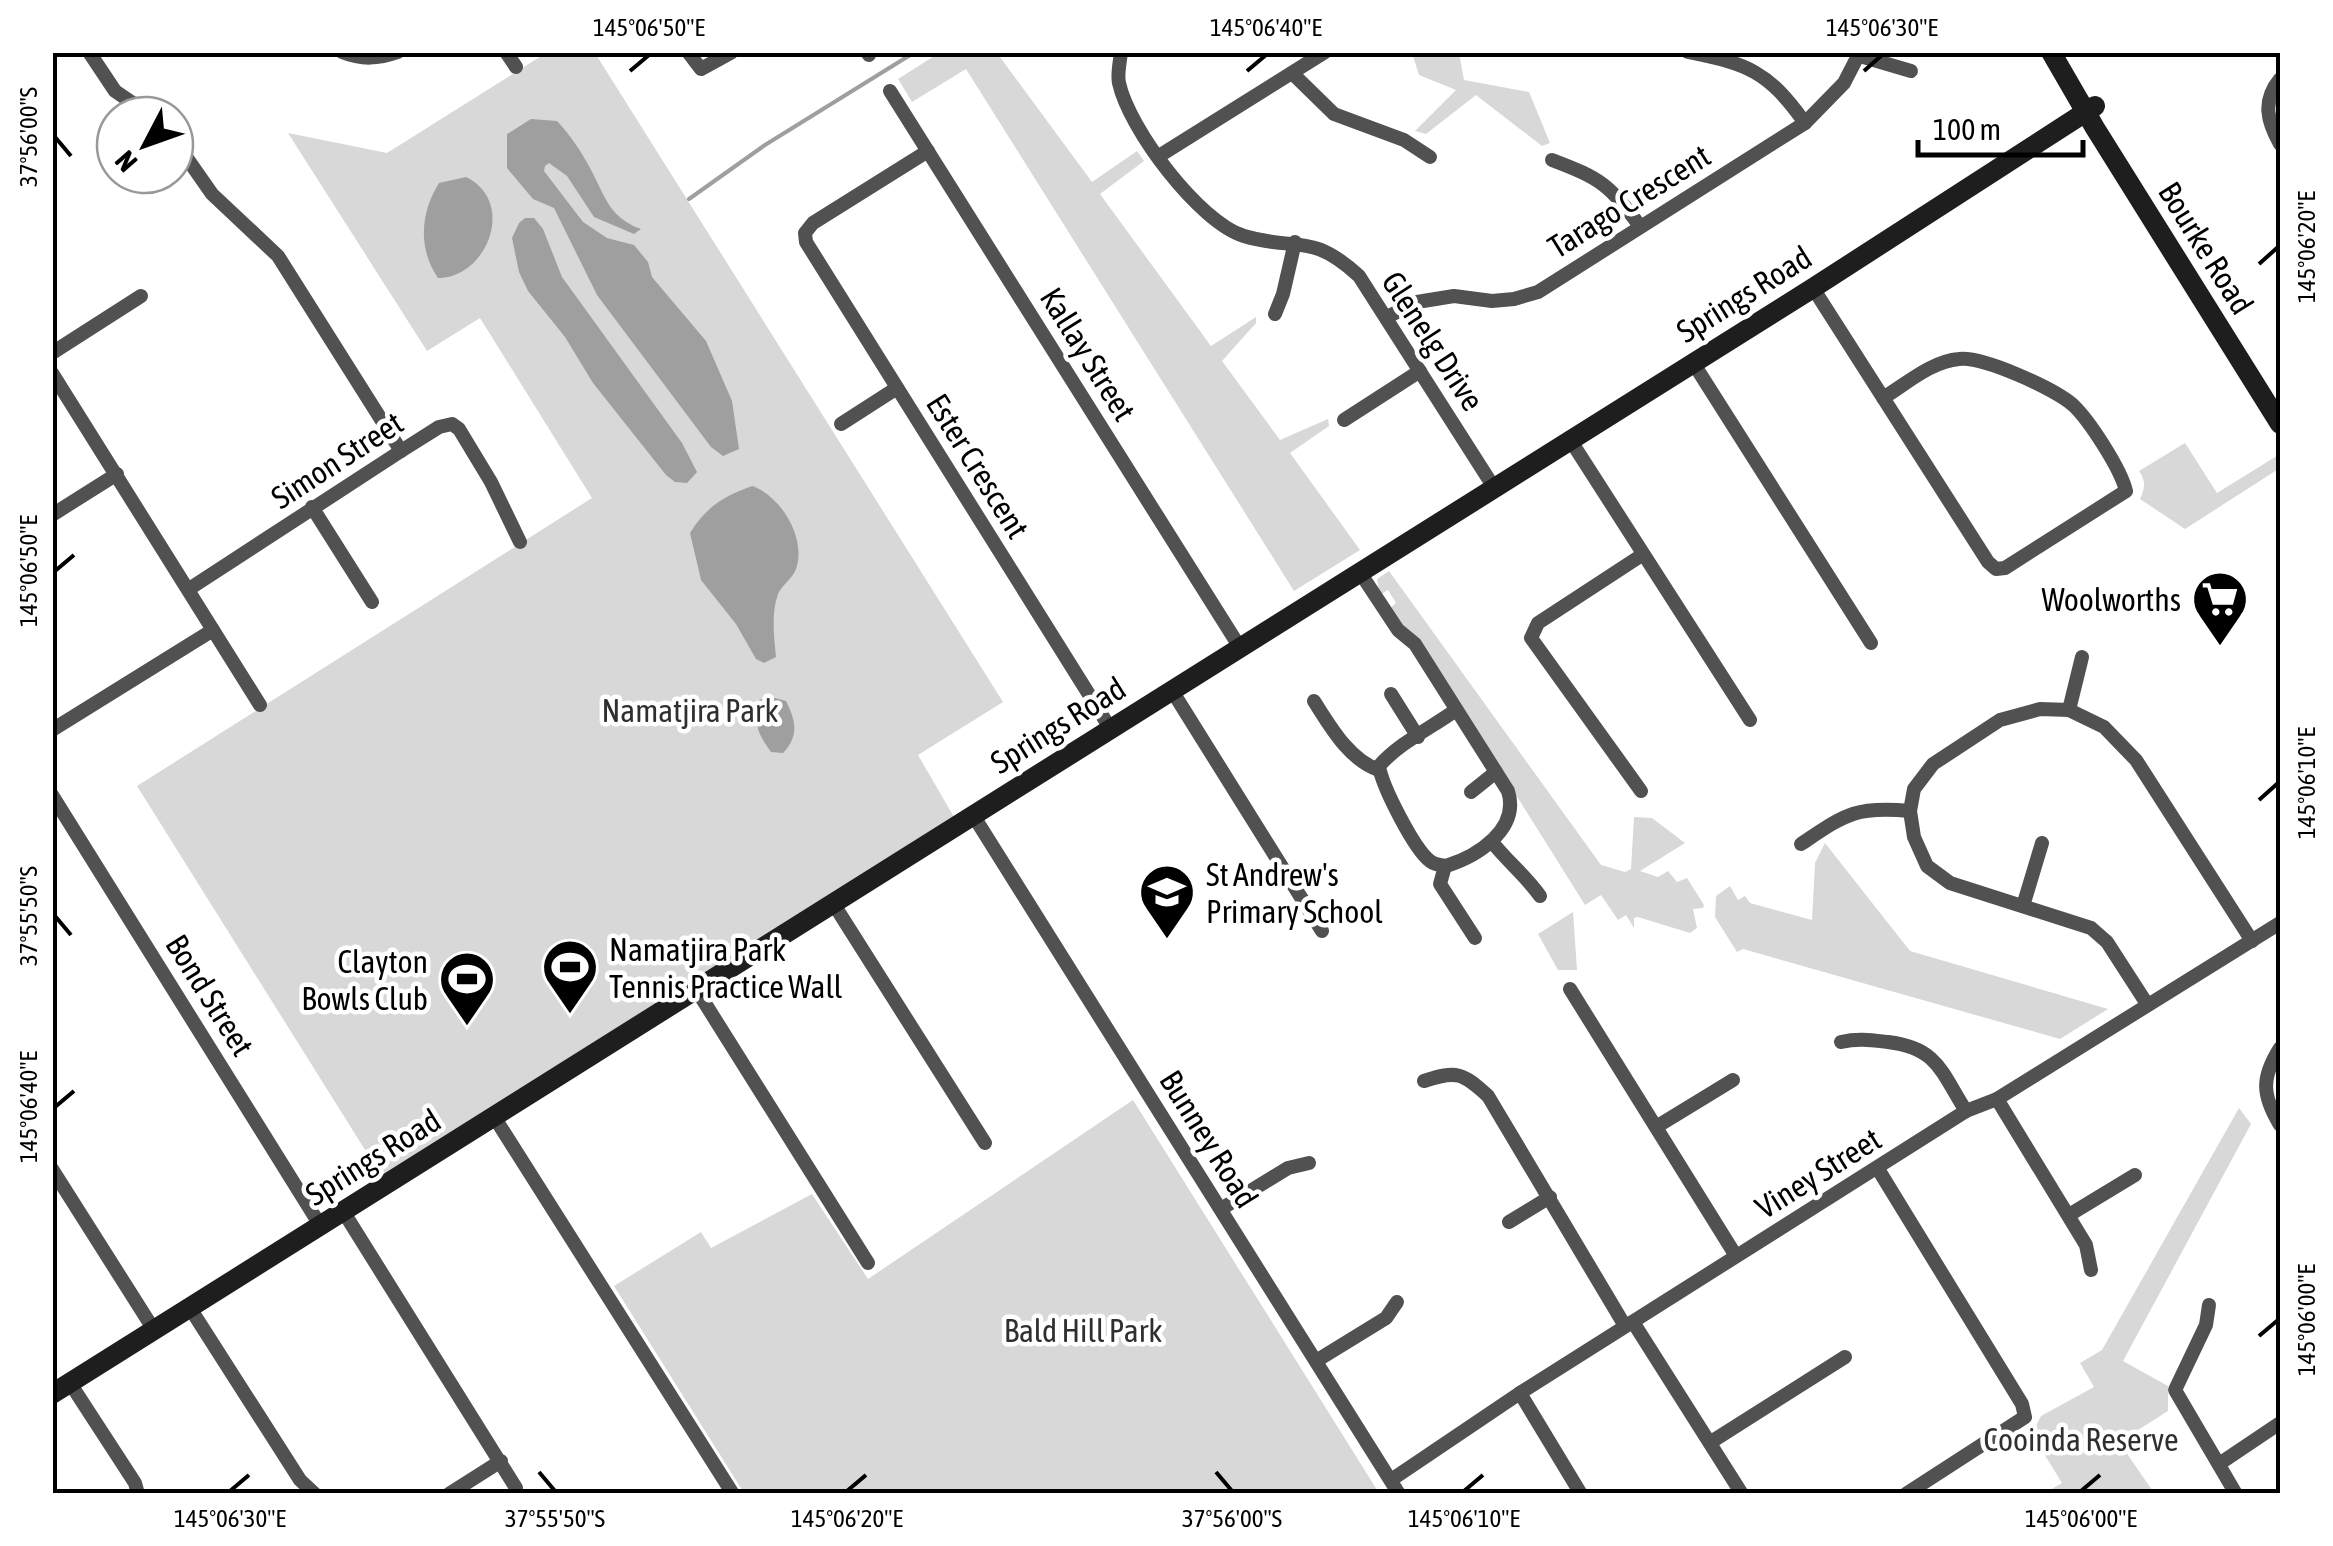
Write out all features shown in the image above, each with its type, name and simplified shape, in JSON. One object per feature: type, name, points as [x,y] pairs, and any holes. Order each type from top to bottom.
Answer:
[{"type":"main road","name":"Bourke Road","points":[[2051,52],[2280,406]]},
{"type":"main road","name":"Bourke Road","points":[[2063,52],[2090,109],[2280,424]]},
{"type":"main road","name":"Springs Road","points":[[62,1389],[2090,109]]},
{"type":"street","points":[[89,52],[122,95]]},
{"type":"street","points":[[342,52],[357,58],[381,58],[398,52]]},
{"type":"street","points":[[506,52],[516,67]]},
{"type":"street","points":[[688,52],[699,75],[732,52]]},
{"type":"street","points":[[1159,156],[1325,52]]},
{"type":"street","points":[[1688,52],[1754,69],[1787,97],[1805,123]]},
{"type":"street","name":"Glenelg Drive","points":[[1116,54],[1118,82],[1132,114],[1186,195],[1217,224],[1244,236],[1318,246],[1359,276],[1494,486]]},
{"type":"street","points":[[1860,54],[1911,70]]},
{"type":"street","name":"Tarago Crescent","points":[[1387,317],[1417,302],[1454,296],[1514,300],[1538,292],[1805,123],[1844,83],[1860,54]]},
{"type":"street","points":[[1292,72],[1334,114],[1404,140],[1430,157]]},
{"type":"street","points":[[2280,79],[2268,100],[2268,114],[2280,144]]},
{"type":"street","name":"Kallay Street","points":[[890,91],[1239,646]]},
{"type":"street","name":"Ester Crescent","points":[[928,151],[799,232],[1110,728]]},
{"type":"street","points":[[1552,160],[1588,174],[1612,189],[1640,226]]},
{"type":"street","points":[[195,169],[212,194],[278,256],[401,450]]},
{"type":"street","points":[[1275,314],[1294,242]]},
{"type":"street","points":[[1812,288],[1884,398],[1996,569],[2004,568],[2126,491],[2122,477],[2077,409],[2062,397],[1980,360],[1961,358],[1945,362],[1884,398]]},
{"type":"street","points":[[52,353],[141,296]]},
{"type":"street","points":[[1692,361],[1871,643]]},
{"type":"street","points":[[1344,420],[1420,371]]},
{"type":"street","points":[[52,373],[260,705]]},
{"type":"street","points":[[841,424],[897,388]]},
{"type":"street","name":"Simon Street","points":[[189,589],[401,450],[439,427],[452,424],[459,429],[491,482],[520,542]]},
{"type":"street","points":[[1569,438],[1750,720]]},
{"type":"street","points":[[52,515],[117,474]]},
{"type":"street","points":[[312,508],[372,602]]},
{"type":"street","points":[[1641,791],[1531,638],[1538,623],[1642,554]]},
{"type":"street","points":[[1314,701],[1330,728],[1362,762],[1379,770],[1385,790],[1430,862],[1444,866],[1492,842],[1504,826],[1512,806],[1496,772],[1415,644],[1398,630],[1359,570]]},
{"type":"street","points":[[52,730],[212,630]]},
{"type":"street","points":[[2069,710],[2082,657]]},
{"type":"street","points":[[1172,689],[1322,931]]},
{"type":"street","points":[[1392,694],[1418,738]]},
{"type":"street","points":[[2148,1004],[2107,942],[2091,928],[1950,884],[1926,866],[1914,836],[1910,810],[1914,790],[1933,764],[2000,720],[2040,709],[2069,710],[2104,727],[2136,760],[2252,941]]},
{"type":"street","points":[[1379,770],[1391,752],[1456,710]]},
{"type":"street","points":[[1470,792],[1496,772]]},
{"type":"street","name":"Bond Street","points":[[52,794],[320,1225]]},
{"type":"street","points":[[1801,844],[1852,812],[1874,808],[1910,810]]},
{"type":"street","name":"Bunney Road","points":[[973,815],[1395,1487]]},
{"type":"street","points":[[1492,842],[1540,896]]},
{"type":"street","points":[[2023,906],[2042,844]]},
{"type":"street","points":[[1444,866],[1440,882],[1475,938]]},
{"type":"street","points":[[833,903],[985,1143]]},
{"type":"street","name":"Viney Street","points":[[1395,1487],[1520,1393],[1966,1111],[1997,1098],[2280,923]]},
{"type":"street","points":[[1570,988],[1736,1256]]},
{"type":"street","points":[[696,989],[868,1262]]},
{"type":"street","points":[[1841,1042],[1858,1038],[1915,1045],[1936,1064],[1966,1111]]},
{"type":"street","points":[[2280,1048],[2270,1064],[2264,1088],[2280,1126]]},
{"type":"street","points":[[1424,1081],[1449,1073],[1468,1077],[1488,1096],[1629,1324],[1742,1494]]},
{"type":"street","points":[[1656,1127],[1734,1080]]},
{"type":"street","points":[[1997,1098],[2086,1245],[2091,1270]]},
{"type":"street","points":[[494,1115],[733,1494]]},
{"type":"street","points":[[1221,1209],[1288,1168],[1308,1163]]},
{"type":"street","points":[[1878,1169],[2022,1404],[2025,1417],[1906,1494]]},
{"type":"street","points":[[53,1172],[154,1330]]},
{"type":"street","points":[[2069,1215],[2135,1174]]},
{"type":"street","points":[[1509,1222],[1550,1197]]},
{"type":"street","points":[[343,1211],[516,1488]]},
{"type":"street","points":[[1316,1361],[1386,1318],[1397,1302]]},
{"type":"street","points":[[2209,1305],[2206,1325],[2175,1390],[2236,1494]]},
{"type":"street","points":[[190,1308],[300,1480],[315,1494]]},
{"type":"street","points":[[1711,1442],[1845,1357]]},
{"type":"street","points":[[62,1389],[135,1483],[138,1494]]},
{"type":"street","points":[[1520,1393],[1582,1494]]},
{"type":"street","points":[[2218,1464],[2280,1423]]},
{"type":"street","points":[[448,1494],[501,1461]]},
{"type":"green space","name":"Namatjira Park","points":[[546,53],[595,53],[1003,702],[918,755],[954,817],[382,1177],[137,786],[592,498],[480,318],[427,351],[288,133],[387,153]]},
{"type":"green space","points":[[939,53],[997,53],[1092,182],[1137,151],[1144,161],[1100,194],[1211,346],[1256,317],[1256,323],[1222,361],[1280,440],[1328,419],[1329,426],[1290,453],[1360,550],[1294,591],[966,69],[912,102],[898,79]]},
{"type":"green space","points":[[1412,53],[1459,53],[1464,80],[1529,92],[1550,143],[1542,146],[1476,95],[1426,134],[1415,131],[1456,90],[1419,75]]},
{"type":"green space","points":[[2185,443],[2217,493],[2280,454],[2280,468],[2185,529],[2140,499],[2144,485],[2139,471]]},
{"type":"green space","points":[[1389,571],[1601,865],[1625,872],[1631,869],[1634,817],[1652,818],[1685,843],[1640,871],[1658,877],[1668,871],[1677,882],[1687,878],[1704,905],[1693,909],[1697,928],[1690,933],[1638,917],[1634,918],[1634,928],[1626,915],[1618,920],[1601,895],[1585,905],[1420,642],[1389,609],[1396,603],[1388,590],[1380,595],[1377,579]]},
{"type":"green space","points":[[1825,843],[1910,951],[2108,1009],[2060,1039],[1743,949],[1737,952],[1715,917],[1716,896],[1730,886],[1738,900],[1745,896],[1750,903],[1812,920],[1815,863]]},
{"type":"green space","points":[[1573,912],[1577,970],[1558,970],[1538,934]]},
{"type":"green space","name":"Bald Hill Park","points":[[1133,1100],[1379,1493],[744,1493],[614,1286],[701,1232],[711,1248],[812,1194],[868,1279]]},
{"type":"green space","name":"Cooinda Reserve","points":[[2239,1108],[2251,1124],[2123,1361],[2168,1386],[2168,1411],[2119,1442],[2154,1493],[2045,1493],[2062,1483],[2032,1434],[2041,1416],[2094,1387],[2080,1363],[2102,1350]]},
{"type":"shaded area","points":[[531,119],[557,121],[579,149],[614,212],[641,229],[634,234],[594,217],[567,176],[549,163],[545,166],[544,171],[583,222],[607,238],[634,245],[648,262],[652,277],[706,341],[732,401],[739,449],[723,456],[711,447],[597,295],[554,208],[533,199],[507,168],[507,134]]},
{"type":"shaded area","points":[[466,177],[490,203],[490,237],[470,266],[455,275],[438,278],[425,243],[428,206],[439,183]]},
{"type":"shaded area","points":[[525,218],[534,218],[543,229],[562,277],[682,443],[697,472],[687,483],[675,482],[666,475],[593,383],[565,337],[528,291],[519,272],[512,238]]},
{"type":"shaded area","points":[[752,486],[781,508],[798,544],[796,569],[776,601],[776,657],[764,663],[756,659],[736,624],[701,580],[690,533],[716,504]]},
{"type":"shaded area","points":[[771,697],[786,701],[794,722],[792,741],[783,753],[771,752],[758,727],[759,700]]},
{"type":"waterway","points":[[689,199],[765,145],[915,52]]},
{"type":"place","name":"Woolworths","points":[[2220,648]]},
{"type":"place","name":"St Andrew's Primary School","points":[[1167,941]]},
{"type":"place","name":"Namatjira Park Tennis Practice Wall","points":[[570,1016]]},
{"type":"place","name":"Clayton Bowls Club","points":[[467,1028]]}]
